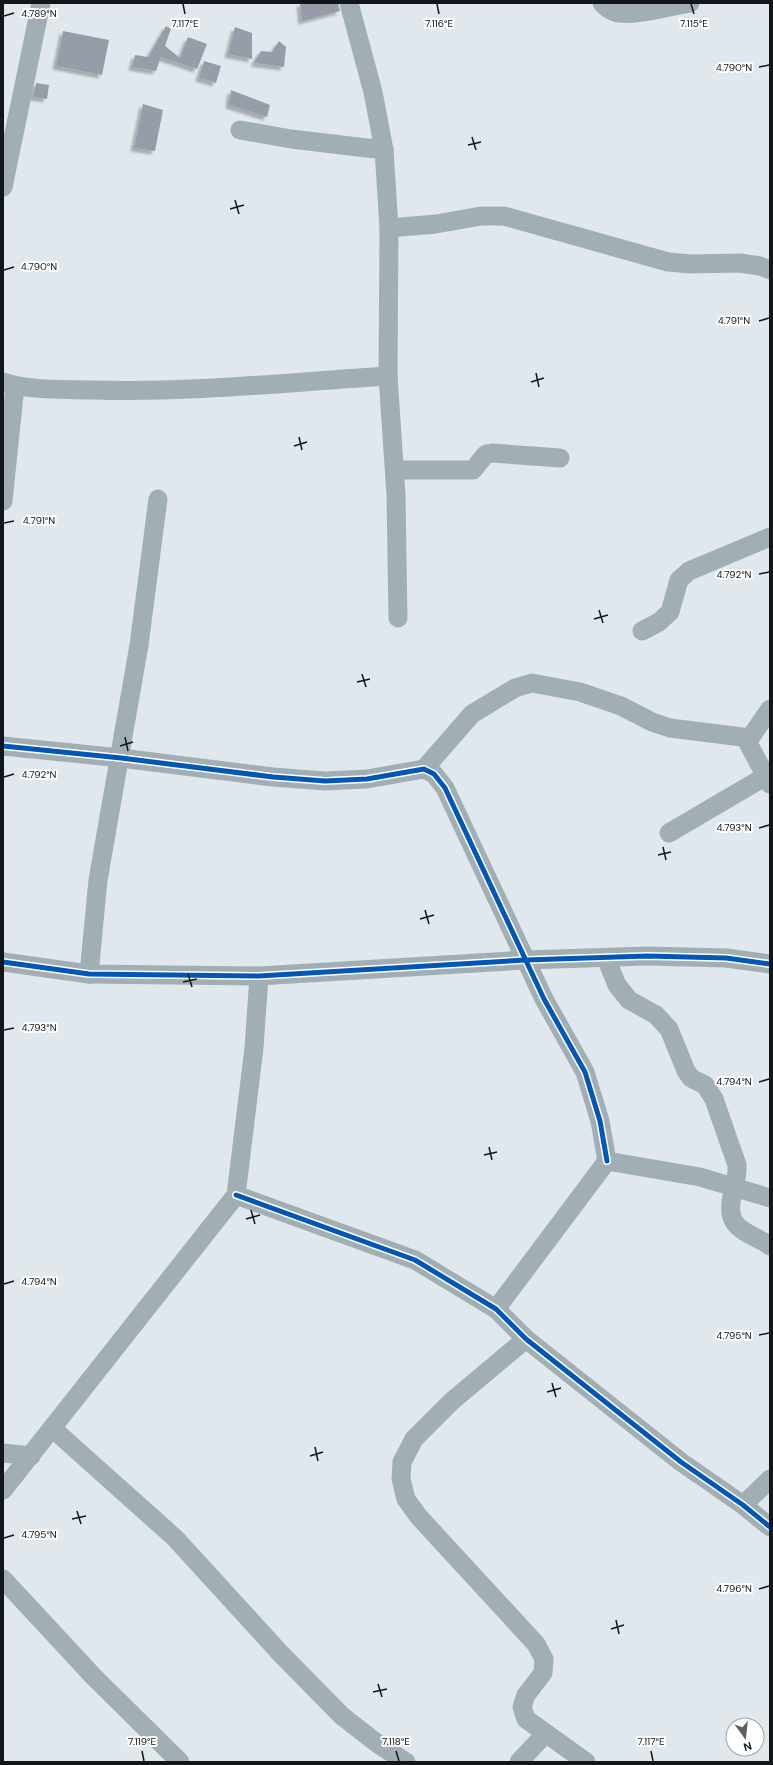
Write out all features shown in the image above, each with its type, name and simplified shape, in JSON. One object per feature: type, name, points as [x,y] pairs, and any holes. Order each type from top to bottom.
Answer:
[{"type":"street","points":[[3,186],[41,3]]},
{"type":"street","points":[[349,3],[373,92],[384,150],[388,228],[388,376],[395,470],[398,618]]},
{"type":"street","points":[[602,3],[608,9],[618,13],[644,11],[690,3]]},
{"type":"street","points":[[240,130],[292,139],[384,150]]},
{"type":"street","points":[[388,228],[436,224],[481,216],[504,216],[668,262],[691,264],[740,263],[760,266],[770,270]]},
{"type":"street","points":[[3,501],[9,384],[145,392],[388,376]]},
{"type":"street","points":[[395,470],[473,470],[486,454],[492,453],[560,458]]},
{"type":"street","points":[[89,974],[98,880],[121,758],[139,645],[158,499]]},
{"type":"street","points":[[642,631],[659,622],[670,612],[679,580],[689,572],[770,537]]},
{"type":"street","points":[[424,769],[472,714],[515,688],[532,683],[594,697],[621,706],[652,722],[670,728],[750,738]]},
{"type":"street","points":[[669,833],[768,780],[752,753],[750,738],[770,709]]},
{"type":"street","points":[[3,746],[121,758],[273,777],[325,781],[367,779],[424,769],[434,774],[445,788],[544,999],[585,1072],[600,1121],[607,1161],[496,1309]]},
{"type":"street","points":[[3,962],[89,974],[259,976],[526,960],[647,956],[726,958],[770,964]]},
{"type":"street","points":[[606,958],[617,985],[630,1000],[656,1015],[669,1029],[686,1071],[691,1078],[705,1084],[714,1099],[737,1165],[738,1175],[730,1208],[732,1219],[740,1228],[770,1246]]},
{"type":"street","points":[[3,1490],[236,1195],[254,1048],[259,976]]},
{"type":"street","points":[[607,1161],[700,1177],[770,1198]]},
{"type":"street","points":[[236,1195],[415,1260],[496,1309],[526,1339],[681,1462],[743,1505],[770,1527]]},
{"type":"street","points":[[526,1339],[452,1401],[414,1439],[402,1462],[401,1479],[406,1499],[419,1517],[536,1644],[544,1659],[543,1673],[526,1695],[522,1707],[526,1719],[586,1762]]},
{"type":"street","points":[[52,1428],[175,1538],[281,1654],[342,1716],[378,1744],[406,1762]]},
{"type":"street","points":[[3,1453],[31,1456]]},
{"type":"street","points":[[743,1505],[770,1478]]},
{"type":"street","points":[[3,1579],[92,1676],[180,1762]]},
{"type":"street","points":[[519,1762],[545,1734]]},
{"type":"building","points":[[300,3],[338,3],[340,11],[302,21]]},
{"type":"building","points":[[166,26],[171,29],[165,46],[180,58],[188,37],[207,44],[197,69],[161,57],[156,71],[132,67],[135,55],[148,57]]},
{"type":"building","points":[[235,27],[252,33],[252,59],[228,54]]},
{"type":"building","points":[[63,31],[109,40],[102,75],[56,66]]},
{"type":"building","points":[[279,41],[286,47],[284,67],[254,63],[261,51],[272,52]]},
{"type":"building","points":[[204,61],[221,66],[216,83],[199,78]]},
{"type":"building","points":[[36,83],[49,85],[47,99],[33,97]]},
{"type":"building","points":[[231,90],[270,105],[267,117],[229,105]]},
{"type":"building","points":[[143,104],[163,110],[155,151],[134,148]]},
{"type":"cycle path","points":[[3,746],[121,758],[273,777],[325,781],[367,779],[424,769],[434,774],[445,788],[544,999],[585,1072],[600,1121],[607,1161]]},
{"type":"cycle path","points":[[3,962],[89,974],[259,976],[526,960],[647,956],[726,958],[770,964]]},
{"type":"cycle path","points":[[236,1195],[415,1260],[496,1309],[526,1339],[681,1462],[743,1505],[770,1527]]}]
